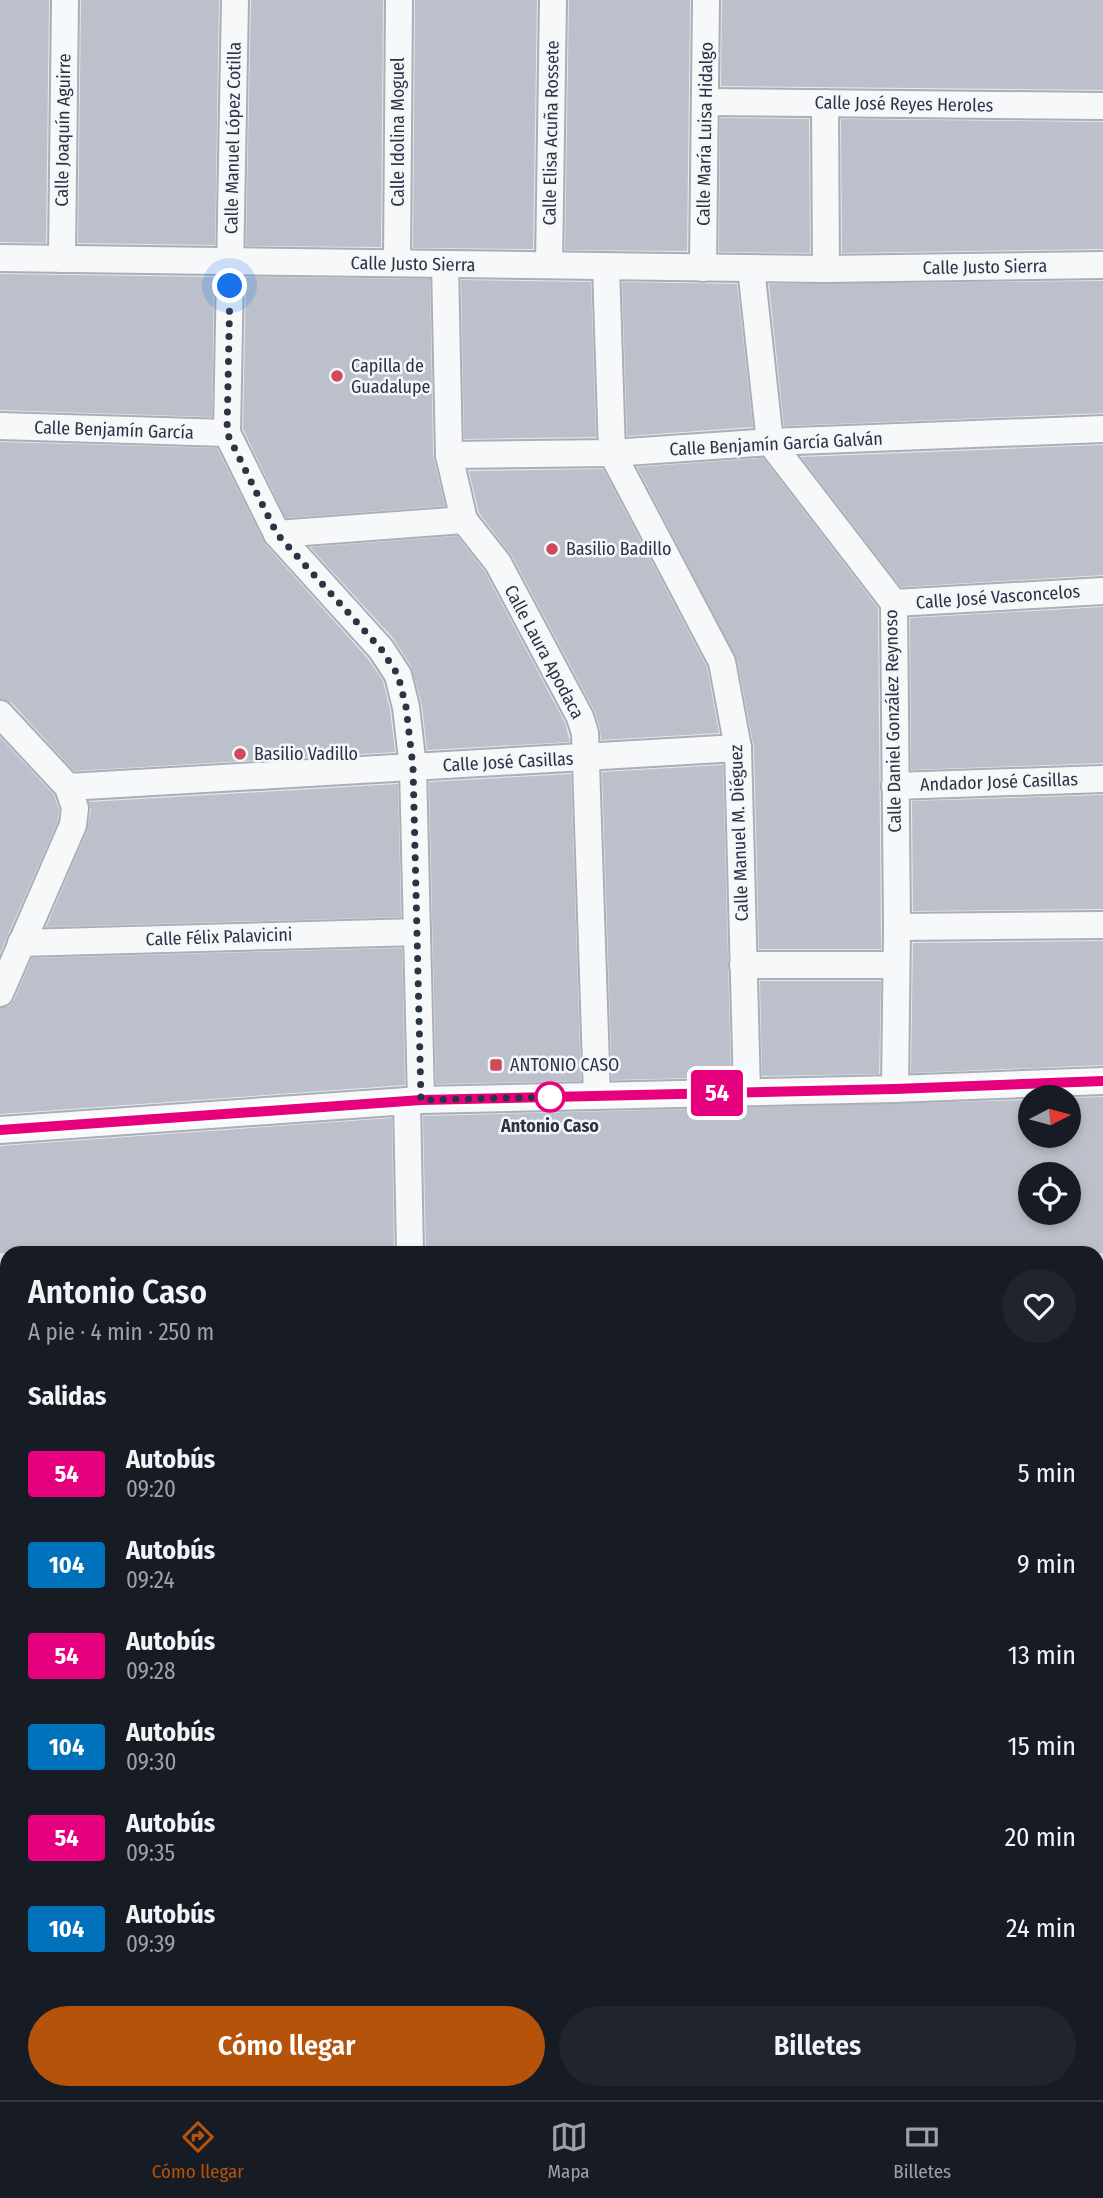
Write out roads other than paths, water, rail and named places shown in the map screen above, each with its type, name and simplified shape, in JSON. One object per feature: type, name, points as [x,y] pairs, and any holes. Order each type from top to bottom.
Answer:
[{"type":"street","name":"Calle Joaquín Aguirre","points":[[62,259],[65,0]]},
{"type":"street","name":"Calle Manuel López Cotilla","points":[[235,0],[227,433],[277,534],[381,649],[398,675],[406,707],[413,767],[418,932],[410,1246]]},
{"type":"street","name":"Calle Idolina Moguel","points":[[397,263],[399,0]]},
{"type":"street","name":"Calle Elisa Acuña Rossete","points":[[549,265],[553,0]]},
{"type":"street","name":"Calle María Luisa Hidalgo","points":[[703,268],[706,0]]},
{"type":"street","name":"Calle José Reyes Heroles","points":[[705,102],[1103,106]]},
{"type":"street","points":[[825,103],[826,269]]},
{"type":"street","name":"Calle Justo Sierra","points":[[0,258],[826,269],[1103,265]]},
{"type":"street","name":"Calle Laura Apodaca","points":[[445,264],[449,454],[464,520],[498,563],[580,717],[585,733],[597,1096]]},
{"type":"street","name":"Calle Manuel M. Diéguez","points":[[606,266],[612,453],[722,662],[738,748],[747,1092]]},
{"type":"street","points":[[751,268],[770,442]]},
{"type":"street","name":"Calle Benjamín García","points":[[0,426],[227,433]]},
{"type":"street","name":"Calle Benjamín García Galván","points":[[449,454],[612,453],[770,442],[1103,429]]},
{"type":"street","name":"Calle Daniel González Reynoso","points":[[770,442],[894,603],[897,926],[895,1089]]},
{"type":"street","points":[[277,534],[464,520]]},
{"type":"street","name":"Calle José Vasconcelos","points":[[894,603],[1103,591]]},
{"type":"street","points":[[0,714],[71,798],[73,825],[11,953],[0,993]]},
{"type":"street","name":"Calle José Casillas","points":[[71,798],[413,767],[738,748]]},
{"type":"street","name":"Andador José Casillas","points":[[895,786],[1103,779]]},
{"type":"street","points":[[897,926],[1103,925]]},
{"type":"street","name":"Calle Félix Palavicini","points":[[11,953],[418,932]]},
{"type":"street","points":[[743,965],[896,965]]},
{"type":"street","points":[[0,1130],[414,1101],[1103,1081]]},
{"type":"place","name":"Capilla de Guadalupe","points":[[337,376]]},
{"type":"place","name":"Basilio Badillo","points":[[552,549]]},
{"type":"place","name":"Basilio Vadillo","points":[[240,754]]},
{"type":"place","name":"ANTONIO CASO","points":[[496,1065]]},
{"type":"place","name":"Antonio Caso","points":[[550,1097]]}]
